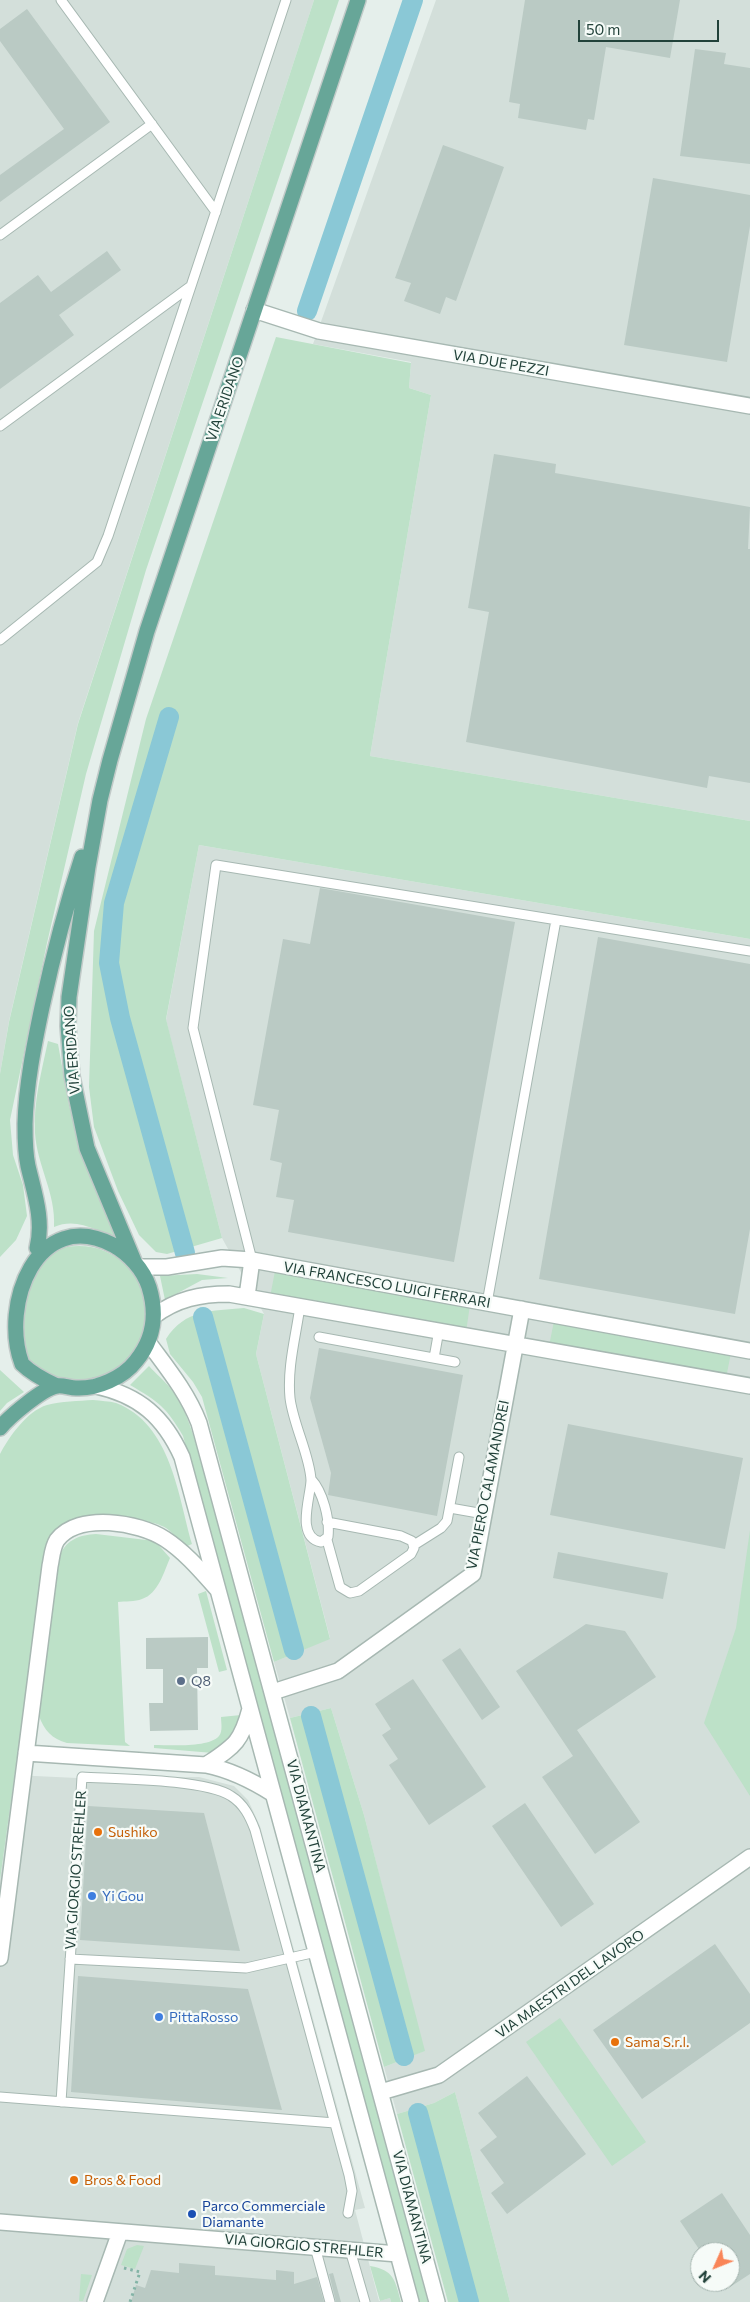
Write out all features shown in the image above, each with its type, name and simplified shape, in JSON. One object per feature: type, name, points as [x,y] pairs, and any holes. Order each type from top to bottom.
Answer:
[{"type":"main road","name":"VIA ERIDANO","points":[[37,1248],[40,1238],[38,1206],[28,1165],[25,1137],[29,1083],[35,1043],[58,934],[100,800],[147,630],[358,0]]},
{"type":"main road","name":"VIA ERIDANO","points":[[2,1310],[3,1324],[9,1345],[21,1363],[37,1377],[57,1386],[76,1388],[96,1386],[118,1378],[136,1362],[148,1342],[154,1316],[153,1299],[148,1282],[136,1264],[87,1148],[75,1098],[69,1048],[69,998],[74,956],[100,800]]},
{"type":"main road","name":"VIA ERIDANO","points":[[6,1288],[8,1281],[20,1262],[37,1248],[53,1240],[70,1236],[88,1237],[105,1241],[121,1250],[136,1264]]},
{"type":"main road","points":[[0,1428],[8,1418],[57,1386]]},
{"type":"street","name":"VIA DUE PEZZI","points":[[254,310],[319,331],[750,406]]},
{"type":"street","name":"VIA FRANCESCO LUIGI FERRARI","points":[[136,1264],[167,1268],[222,1258],[252,1260],[750,1351]]},
{"type":"street","points":[[247,1296],[252,1260]]},
{"type":"street","points":[[154,1316],[175,1302],[198,1296],[229,1294],[247,1296],[750,1386]]},
{"type":"street","points":[[516,1344],[522,1310]]},
{"type":"street","name":"VIA DIAMANTINA","points":[[148,1342],[181,1386],[192,1405],[199,1423],[437,2302]]},
{"type":"street","name":"VIA PIERO CALAMANDREI","points":[[273,1692],[338,1671],[473,1574],[516,1344]]},
{"type":"street","name":"VIA DIAMANTINA","points":[[96,1386],[117,1391],[135,1399],[154,1414],[175,1440],[186,1471],[411,2302]]},
{"type":"street","points":[[0,1958],[53,1548],[62,1534],[87,1523],[110,1523],[132,1526],[164,1538],[190,1559],[218,1590]]},
{"type":"street","points":[[206,1765],[236,1744],[245,1728],[250,1707]]},
{"type":"street","points":[[26,1753],[206,1765],[226,1769],[248,1778],[274,1794]]},
{"type":"street","name":"VIA MAESTRI DEL LAVORO","points":[[381,2092],[438,2075],[445,2071],[750,1857]]},
{"type":"street","name":"VIA GIORGIO STREHLER","points":[[0,2222],[398,2254]]},
{"type":"street","points":[[95,2302],[120,2232]]},
{"type":"lane","points":[[61,0],[216,212]]},
{"type":"lane","points":[[0,640],[97,562],[108,536],[286,0]]},
{"type":"lane","points":[[0,235],[152,124]]},
{"type":"lane","points":[[0,426],[191,286]]},
{"type":"lane","points":[[252,1260],[193,1028],[216,865],[750,951]]},
{"type":"lane","points":[[487,1303],[556,920]]},
{"type":"lane","points":[[300,1306],[290,1372],[290,1398],[311,1479],[321,1498],[328,1522],[329,1532],[327,1540],[340,1587],[350,1593],[359,1591],[410,1554],[414,1544],[441,1528],[447,1521],[458,1456]]},
{"type":"lane","points":[[434,1358],[439,1330]]},
{"type":"lane","points":[[319,1337],[455,1362]]},
{"type":"lane","points":[[311,1479],[306,1518],[314,1539],[321,1542],[327,1540]]},
{"type":"lane","points":[[450,1508],[484,1514]]},
{"type":"lane","points":[[328,1522],[401,1536],[412,1541],[414,1544]]},
{"type":"lane","name":"VIA GIORGIO STREHLER","points":[[61,2102],[82,1777],[206,1786],[223,1792],[237,1800],[247,1811],[256,1830],[351,2184],[352,2198],[348,2213]]},
{"type":"lane","name":"VIA GIORGIO STREHLER","points":[[70,1959],[246,1968],[316,1952]]},
{"type":"lane","points":[[0,2097],[335,2123]]},
{"type":"lane","points":[[315,2247],[330,2302]]},
{"type":"lane","points":[[350,2250],[365,2302]]},
{"type":"path","points":[[109,2264],[140,2272],[130,2302]]},
{"type":"shaded area","points":[[0,0],[314,0],[78,723],[9,1021],[0,1074]]},
{"type":"shaded area","points":[[436,0],[750,0],[750,821],[370,756],[431,395],[409,388],[411,362],[313,344]]},
{"type":"shaded area","points":[[199,845],[750,939],[750,2302],[510,2302],[455,2092],[434,2103],[397,2114],[384,2067],[424,2051],[364,1815],[331,1708],[290,1718],[274,1662],[330,1638],[256,1354],[264,1314],[222,1238],[166,1020]]},
{"type":"shaded area","name":"Parco Commerciale Diamante","points":[[14,1775],[77,1778],[199,1777],[234,1786],[248,1800],[260,1826],[365,2208],[355,2210],[379,2301],[390,2298],[391,2302],[0,2302],[0,1880]]},
{"type":"green space","points":[[314,0],[339,0],[146,570],[86,774],[47,943],[10,1120],[13,1155],[23,1185],[27,1216],[16,1240],[0,1257],[0,1074],[9,1022],[78,724]]},
{"type":"green space","points":[[276,337],[411,363],[409,388],[431,395],[370,756],[750,821],[750,939],[199,845],[166,1019],[222,1238],[167,1254],[156,1252],[139,1235],[118,1191],[94,1127],[89,1087],[94,931],[146,719]]},
{"type":"green space","points":[[48,1041],[58,1044],[69,1105],[78,1141],[120,1242],[80,1224],[63,1224],[54,1227],[52,1203],[36,1145],[35,1133],[37,1098]]},
{"type":"green space","points":[[79,1246],[105,1251],[127,1266],[142,1288],[147,1314],[142,1340],[127,1362],[105,1377],[79,1382],[53,1377],[31,1362],[16,1340],[11,1314],[16,1288],[31,1266],[53,1251]]},
{"type":"green space","points":[[275,1271],[470,1305],[466,1332],[270,1297]]},
{"type":"green space","points":[[197,1274],[228,1278],[202,1280],[165,1300],[160,1276]]},
{"type":"green space","points":[[244,1308],[264,1314],[256,1354],[330,1639],[274,1662],[202,1397],[193,1382],[170,1354],[166,1339],[173,1329],[182,1322],[200,1313]]},
{"type":"green space","points":[[554,1321],[731,1353],[726,1378],[549,1346]]},
{"type":"green space","points":[[149,1366],[169,1386],[177,1398],[183,1408],[195,1440],[428,2302],[419,2302],[183,1436],[172,1418],[161,1406],[130,1385]]},
{"type":"green space","points":[[0,1370],[24,1392],[7,1403],[0,1411]]},
{"type":"green space","points":[[93,1400],[116,1403],[134,1413],[149,1427],[161,1444],[176,1483],[192,1544],[185,1547],[169,1530],[157,1524],[114,1517],[83,1518],[71,1521],[62,1526],[55,1536],[45,1556],[0,1880],[0,1454],[19,1425],[40,1408],[70,1401]]},
{"type":"green space","points":[[750,1530],[750,1796],[704,1723],[736,1628]]},
{"type":"green space","points":[[96,1534],[155,1541],[170,1558],[160,1582],[148,1596],[139,1600],[118,1602],[125,1742],[130,1746],[67,1743],[49,1733],[43,1726],[39,1716],[60,1555],[66,1545],[75,1539],[85,1535]]},
{"type":"green space","points":[[206,1591],[227,1670],[219,1672],[198,1594]]},
{"type":"green space","points":[[331,1708],[364,1815],[425,2051],[384,2067],[290,1718]]},
{"type":"green space","points":[[241,1715],[234,1740],[213,1753],[154,1748],[154,1745],[189,1745],[214,1740],[221,1732],[221,1717]]},
{"type":"green space","points":[[560,2018],[646,2142],[612,2166],[526,2042]]},
{"type":"green space","points":[[455,2092],[510,2302],[448,2302],[397,2114],[434,2103]]},
{"type":"green space","points":[[137,2245],[144,2246],[135,2269],[121,2265],[127,2249]]},
{"type":"green space","points":[[370,2266],[389,2273],[395,2282],[401,2302],[391,2302],[390,2298],[380,2301]]},
{"type":"green space","points":[[81,2274],[92,2275],[83,2301],[79,2301]]},
{"type":"building","points":[[525,0],[680,0],[670,58],[606,47],[594,120],[588,119],[586,130],[518,118],[520,104],[509,102]]},
{"type":"building","points":[[27,9],[110,122],[0,202],[0,175],[64,129],[0,41],[0,29]]},
{"type":"building","points":[[695,49],[726,53],[724,64],[750,68],[750,164],[680,156]]},
{"type":"building","points":[[443,145],[504,167],[456,301],[446,297],[440,314],[404,301],[411,283],[395,278]]},
{"type":"building","points":[[653,178],[750,195],[750,226],[727,362],[624,345]]},
{"type":"building","points":[[107,251],[121,270],[59,315],[74,335],[0,389],[0,303],[38,275],[51,292]]},
{"type":"building","points":[[494,454],[556,464],[555,473],[750,507],[748,549],[750,549],[750,783],[709,776],[707,788],[466,742],[489,612],[468,608]]},
{"type":"building","points":[[320,888],[515,922],[454,1262],[288,1232],[294,1200],[276,1197],[282,1163],[270,1160],[279,1110],[253,1105],[283,939],[310,944]]},
{"type":"building","points":[[598,937],[750,964],[750,1229],[735,1314],[539,1279]]},
{"type":"building","points":[[319,1348],[463,1375],[437,1516],[328,1495],[331,1473],[310,1398]]},
{"type":"building","points":[[568,1424],[743,1458],[725,1549],[550,1515]]},
{"type":"building","points":[[558,1552],[668,1573],[663,1599],[553,1578]]},
{"type":"building","points":[[586,1624],[625,1631],[656,1677],[577,1730],[640,1822],[595,1854],[542,1777],[573,1756],[516,1671]]},
{"type":"building","points":[[208,1637],[208,1668],[197,1668],[198,1730],[150,1731],[149,1703],[163,1703],[163,1669],[146,1669],[146,1638]]},
{"type":"building","points":[[460,1648],[500,1707],[482,1720],[442,1660]]},
{"type":"building","points":[[413,1679],[486,1787],[429,1825],[389,1765],[398,1759],[382,1735],[391,1729],[375,1704]]},
{"type":"building","points":[[525,1803],[594,1904],[561,1927],[492,1826]]},
{"type":"building","points":[[88,1806],[204,1813],[240,1951],[80,1940]]},
{"type":"building","points":[[715,1944],[750,1994],[750,2023],[642,2099],[593,2030]]},
{"type":"building","points":[[78,1976],[248,1989],[282,2110],[71,2092]]},
{"type":"building","points":[[527,2076],[586,2154],[507,2214],[491,2193],[504,2183],[480,2150],[497,2137],[478,2113]]},
{"type":"building","points":[[722,2193],[750,2235],[750,2274],[740,2280],[740,2242],[694,2242],[680,2221]]},
{"type":"building","points":[[179,2263],[215,2266],[215,2275],[276,2280],[276,2270],[294,2272],[294,2284],[317,2277],[324,2302],[131,2302],[136,2285],[145,2288],[151,2270],[179,2273]]},
{"type":"building","points":[[333,2273],[341,2302],[336,2302],[329,2274]]},
{"type":"waterway","points":[[307,311],[413,0]]},
{"type":"waterway","points":[[169,717],[114,903],[109,963],[120,1018],[185,1253]]},
{"type":"waterway","points":[[203,1317],[294,1650]]},
{"type":"waterway","points":[[311,1716],[404,2056]]},
{"type":"waterway","points":[[418,2113],[469,2302]]},
{"type":"place","name":"Q8","points":[[181,1681]]},
{"type":"place","name":"Sushiko","points":[[98,1832]]},
{"type":"place","name":"Yi Gou","points":[[92,1896]]},
{"type":"place","name":"PittaRosso","points":[[159,2017]]},
{"type":"place","name":"Sama S.r.l.","points":[[615,2042]]},
{"type":"place","name":"Bros & Food","points":[[74,2180]]},
{"type":"place","name":"Parco Commerciale Diamante","points":[[192,2214]]}]
